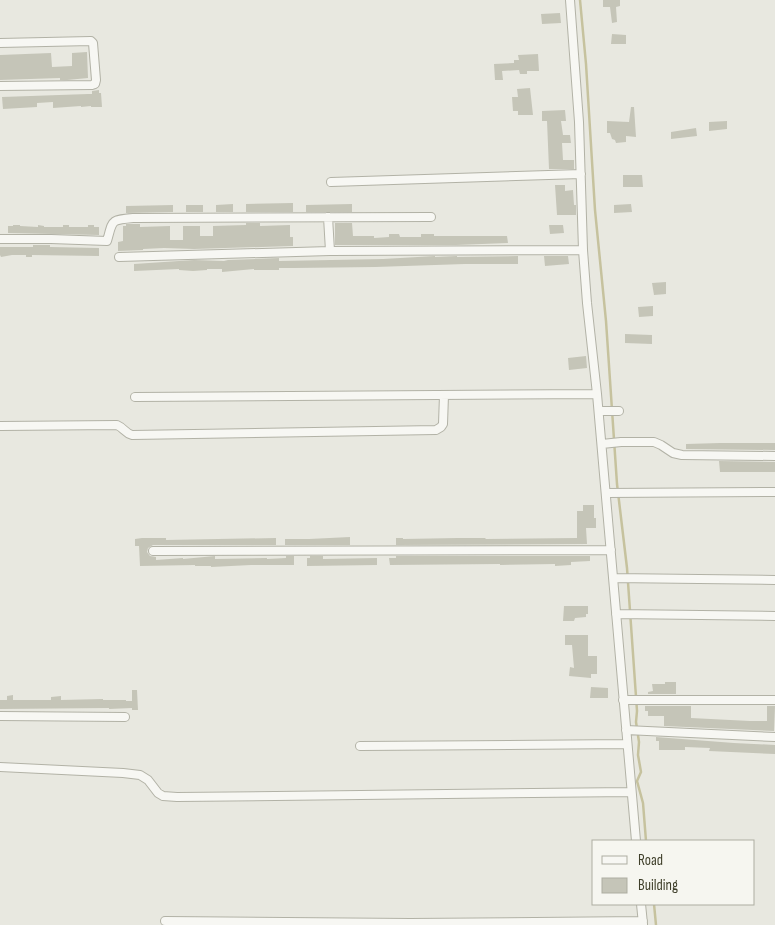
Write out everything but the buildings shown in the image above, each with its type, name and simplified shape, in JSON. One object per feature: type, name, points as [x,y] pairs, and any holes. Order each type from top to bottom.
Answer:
[{"type":"street","points":[[570,0],[579,122],[583,250],[598,394],[603,411],[611,550],[617,578],[628,731],[627,744],[636,840]]},
{"type":"street","points":[[0,43],[91,41],[93,43],[96,80],[95,84],[92,85],[0,86]]},
{"type":"street","points":[[331,182],[581,174]]},
{"type":"street","points":[[328,217],[330,252]]},
{"type":"street","points":[[0,239],[107,241],[112,223],[116,220],[133,218],[431,217]]},
{"type":"street","points":[[119,257],[330,252],[583,250]]},
{"type":"street","points":[[135,397],[598,394]]},
{"type":"street","points":[[0,426],[117,425],[122,427],[126,434],[132,435],[436,430],[444,424],[444,395]]},
{"type":"street","points":[[603,411],[618,411]]},
{"type":"street","points":[[605,444],[654,442],[673,453],[682,455],[775,456]]},
{"type":"street","points":[[609,493],[775,492]]},
{"type":"street","points":[[153,550],[611,550]]},
{"type":"street","points":[[617,578],[775,580]]},
{"type":"street","points":[[620,614],[775,616]]},
{"type":"street","points":[[625,699],[775,700]]},
{"type":"street","points":[[0,716],[125,717]]},
{"type":"street","points":[[628,731],[775,737]]},
{"type":"street","points":[[360,746],[627,744]]},
{"type":"street","points":[[0,767],[123,772],[140,775],[148,780],[158,793],[163,796],[177,797],[631,792]]},
{"type":"street","points":[[165,921],[643,923],[642,905]]},
{"type":"waterway","points":[[580,0],[617,484],[627,568],[637,711],[636,722],[639,742],[638,755],[641,772],[637,781],[643,803],[646,840]]},
{"type":"waterway","points":[[654,905],[656,925]]}]
